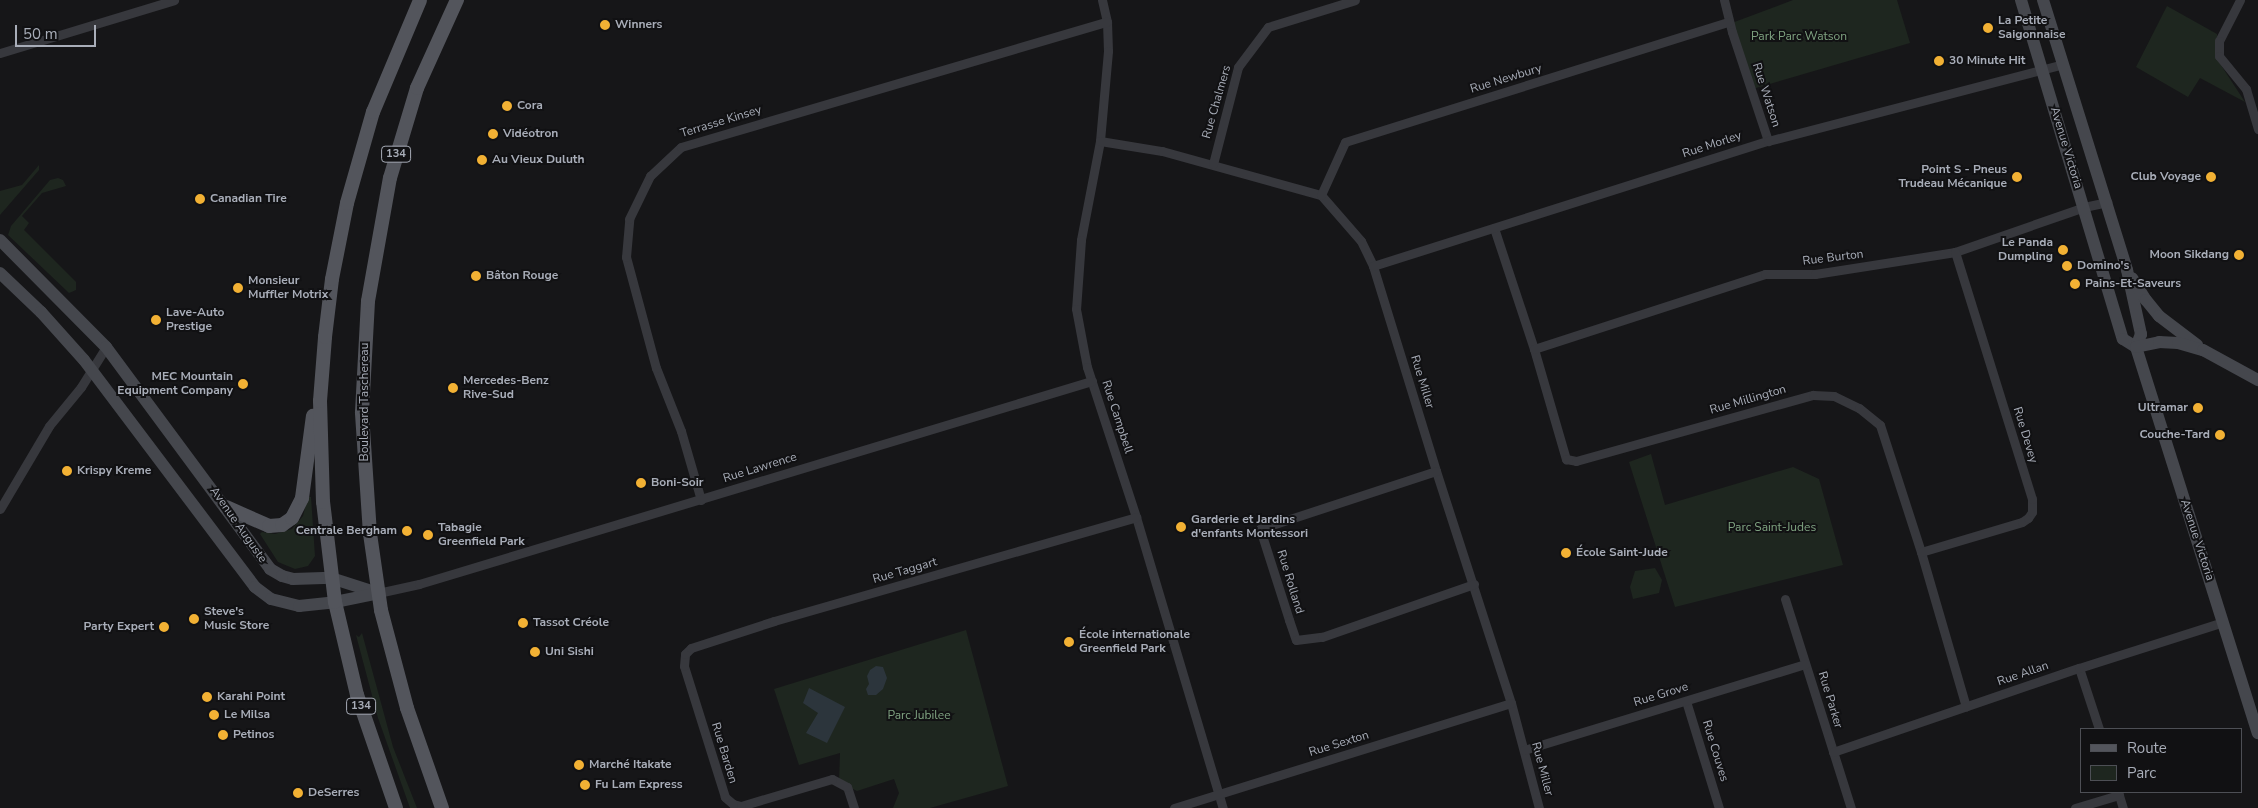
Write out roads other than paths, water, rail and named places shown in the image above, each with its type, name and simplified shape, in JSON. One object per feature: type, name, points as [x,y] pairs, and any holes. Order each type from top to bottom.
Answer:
[{"type":"main road","name":"134","points":[[396,808],[357,695],[335,602],[331,578],[321,456],[320,401],[324,336],[335,260],[357,163],[387,74],[420,0]]},
{"type":"main road","name":"Boulevard Taschereau","points":[[442,808],[406,708],[389,646],[378,593],[368,518],[362,412],[370,285],[385,198],[400,140],[423,73],[457,0]]},
{"type":"main road","name":"Avenue Victoria","points":[[2020,0],[2043,70],[2123,340],[2136,347]]},
{"type":"main road","name":"Avenue Victoria","points":[[2043,0],[2127,270],[2141,334],[2136,347],[2258,733]]},
{"type":"main road","name":"Avenue Auguste","points":[[0,240],[106,348],[226,507],[264,562],[274,572],[293,579],[331,578],[378,593]]},
{"type":"main road","points":[[2127,270],[2146,300],[2159,316],[2203,350],[2258,380]]},
{"type":"main road","name":"Avenue Auguste","points":[[0,272],[55,326],[92,371],[255,587],[271,599],[299,606],[335,602],[378,593]]},
{"type":"main road","points":[[226,507],[269,526],[285,523],[297,510],[302,498],[324,336]]},
{"type":"main road","points":[[2136,347],[2159,342],[2178,343],[2203,350]]},
{"type":"street","points":[[0,53],[174,0]]},
{"type":"street","name":"Rue Campbell","points":[[1102,0],[1107,22],[1108,51],[1100,141],[1081,240],[1076,309],[1092,382],[1136,517],[1223,808]]},
{"type":"street","name":"Rue Chalmers","points":[[1213,164],[1238,67],[1268,27],[1355,0]]},
{"type":"street","name":"Rue Watson","points":[[1724,0],[1729,22],[1768,141]]},
{"type":"street","points":[[2240,0],[2218,41],[2220,56],[2246,89],[2258,129]]},
{"type":"street","name":"Terrasse Kinsey","points":[[701,500],[681,431],[656,368],[626,257],[629,219],[650,176],[680,147],[1107,22]]},
{"type":"street","name":"Rue Newbury","points":[[1321,194],[1345,142],[1729,22]]},
{"type":"street","name":"Rue Morley","points":[[1373,266],[1768,141],[2063,64]]},
{"type":"street","points":[[1100,141],[1162,151],[1321,194]]},
{"type":"street","name":"Rue Miller","points":[[1321,194],[1361,241],[1373,266],[1436,471],[1511,703],[1540,808]]},
{"type":"street","name":"Rue Burton","points":[[1534,349],[1764,274],[1815,274],[1954,252],[2084,207],[2107,202]]},
{"type":"street","name":"Rue Millington","points":[[1494,228],[1534,349],[1566,459],[1576,461],[1813,395],[1834,396],[1859,408],[1880,425],[1921,552],[1966,707]]},
{"type":"street","name":"Rue Devey","points":[[1921,552],[2022,522],[2032,512],[2032,499],[1954,252]]},
{"type":"street","points":[[0,508],[49,426],[92,371],[106,348]]},
{"type":"street","name":"Rue Lawrence","points":[[378,593],[419,584],[1092,382]]},
{"type":"street","name":"Rue Rolland","points":[[1436,471],[1260,529],[1288,620],[1296,640],[1322,637],[1474,584]]},
{"type":"street","name":"Rue Taggart","points":[[685,654],[691,648],[774,621],[1136,517]]},
{"type":"street","name":"Rue Parker","points":[[1785,599],[1851,808]]},
{"type":"street","name":"Rue Allan","points":[[1833,752],[2079,668],[2223,622]]},
{"type":"street","name":"Rue Barden","points":[[685,654],[684,666],[725,797],[732,804],[741,806],[832,779],[847,787],[854,808]]},
{"type":"street","name":"Rue Grove","points":[[1524,750],[1806,664]]},
{"type":"street","points":[[2079,668],[2099,728]]},
{"type":"street","name":"Rue Couves","points":[[1686,701],[1719,808]]},
{"type":"street","name":"Rue Sexton","points":[[1174,808],[1511,703]]},
{"type":"street","points":[[2075,808],[2118,793],[2123,808]]},
{"type":"place","name":"Winners","points":[[605,25]]},
{"type":"place","name":"La Petite Saigonnaise","points":[[1988,28]]},
{"type":"place","name":"30 Minute Hit","points":[[1939,61]]},
{"type":"place","name":"Cora","points":[[507,106]]},
{"type":"place","name":"Vidéotron","points":[[493,134]]},
{"type":"place","name":"Au Vieux Duluth","points":[[482,160]]},
{"type":"place","name":"Point S - Pneus Trudeau Mécanique","points":[[2017,177]]},
{"type":"place","name":"Club Voyage","points":[[2211,177]]},
{"type":"place","name":"Canadian Tire","points":[[200,199]]},
{"type":"place","name":"Le Panda Dumpling","points":[[2063,250]]},
{"type":"place","name":"Moon Sikdang","points":[[2239,255]]},
{"type":"place","name":"Domino's","points":[[2067,266]]},
{"type":"place","name":"Bâton Rouge","points":[[476,276]]},
{"type":"place","name":"Pains-Et-Saveurs","points":[[2075,284]]},
{"type":"place","name":"Monsieur Muffler Motrix","points":[[238,288]]},
{"type":"place","name":"Lave-Auto Prestige","points":[[156,320]]},
{"type":"place","name":"MEC Mountain Equipment Company","points":[[243,384]]},
{"type":"place","name":"Mercedes-Benz Rive-Sud","points":[[453,388]]},
{"type":"place","name":"Ultramar","points":[[2198,408]]},
{"type":"place","name":"Couche-Tard","points":[[2220,435]]},
{"type":"place","name":"Krispy Kreme","points":[[67,471]]},
{"type":"place","name":"Boni-Soir","points":[[641,483]]},
{"type":"place","name":"Garderie et Jardins d'enfants Montessori","points":[[1181,527]]},
{"type":"place","name":"Centrale Bergham","points":[[407,531]]},
{"type":"place","name":"Tabagie Greenfield Park","points":[[428,535]]},
{"type":"place","name":"École Saint-Jude","points":[[1566,553]]},
{"type":"place","name":"Steve's Music Store","points":[[194,619]]},
{"type":"place","name":"Tassot Créole","points":[[523,623]]},
{"type":"place","name":"Party Expert","points":[[164,627]]},
{"type":"place","name":"École internationale Greenfield Park","points":[[1069,642]]},
{"type":"place","name":"Uni Sishi","points":[[535,652]]},
{"type":"place","name":"Karahi Point","points":[[207,697]]},
{"type":"place","name":"Le Milsa","points":[[214,715]]},
{"type":"place","name":"Petinos","points":[[223,735]]},
{"type":"place","name":"Marché Itakate","points":[[579,765]]},
{"type":"place","name":"Fu Lam Express","points":[[585,785]]},
{"type":"place","name":"DeSerres","points":[[298,793]]},
{"type":"park label","name":"Park Parc Watson","points":[[1799,37]]},
{"type":"park label","name":"Parc Saint-Judes","points":[[1772,528]]},
{"type":"park label","name":"Parc Jubilee","points":[[919,716]]}]
